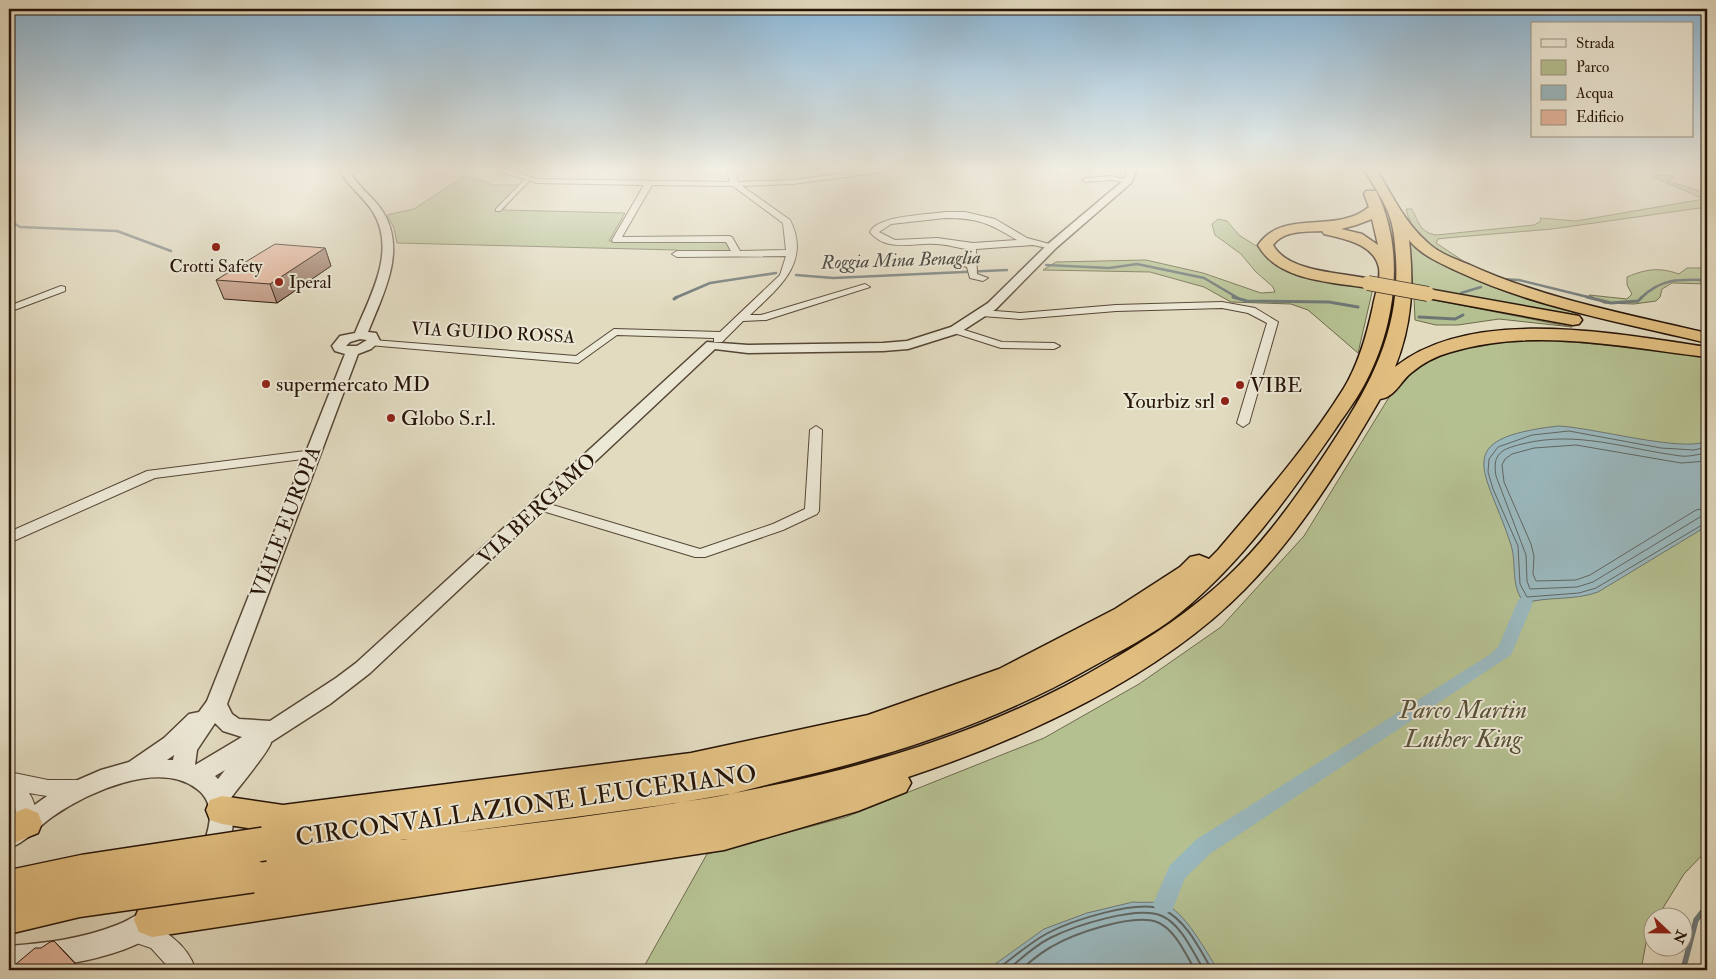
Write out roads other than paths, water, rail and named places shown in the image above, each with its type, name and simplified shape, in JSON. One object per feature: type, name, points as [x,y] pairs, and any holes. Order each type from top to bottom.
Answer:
[{"type":"highway","points":[[1368,216],[1351,224],[1309,228],[1275,234],[1266,242],[1266,249],[1275,259],[1297,270],[1707,344]]},
{"type":"highway","name":"CIRCONVALLAZIONE LEUCERIANO","points":[[9,887],[86,871],[264,844],[712,784],[814,761],[905,737],[1038,685],[1134,631],[1170,607],[1227,556],[1296,470],[1354,387],[1378,325],[1387,268],[1384,236],[1379,216]]},
{"type":"highway","points":[[1397,217],[1422,246],[1480,278],[1544,299],[1707,338]]},
{"type":"highway","points":[[1373,396],[1389,362],[1405,310],[1404,263],[1397,217]]},
{"type":"highway","points":[[1309,228],[1342,233],[1368,242],[1378,252],[1387,268]]},
{"type":"highway","points":[[1373,396],[1384,392],[1399,374],[1432,352],[1483,339],[1543,335],[1577,336],[1707,352]]},
{"type":"highway","name":"CIRCONVALLAZIONE LEUCERIANO","points":[[9,917],[76,902],[712,813],[853,782],[958,747],[1055,706],[1118,671],[1209,607],[1245,574],[1287,522],[1373,396]]},
{"type":"highway","points":[[220,804],[283,818],[401,804],[690,766],[869,727],[1009,677],[1124,616],[1189,573],[1223,542],[1249,529]]},
{"type":"highway","points":[[143,925],[724,835],[858,797],[1021,735],[1055,706]]},
{"type":"street","name":"VIALE EUROPA","points":[[189,773],[186,748],[218,699],[388,260],[389,235],[380,216]]},
{"type":"street","points":[[630,216],[616,240],[729,239],[737,254]]},
{"type":"street","points":[[677,254],[789,253],[790,230],[787,222],[778,216]]},
{"type":"street","points":[[940,216],[890,222],[876,228],[874,232],[878,237],[895,242],[936,241],[972,246],[1014,241],[1052,246]]},
{"type":"street","points":[[968,216],[992,221],[1018,237],[1032,242]]},
{"type":"street","points":[[718,340],[748,349],[883,347],[908,345],[955,330],[982,313],[1052,246],[1087,216]]},
{"type":"street","points":[[972,246],[970,268],[973,276],[983,278]]},
{"type":"street","name":"VIA BERGAMO","points":[[189,773],[275,730],[334,692],[363,668],[741,318],[787,272],[789,253]]},
{"type":"street","points":[[741,318],[762,318],[865,287]]},
{"type":"street","points":[[9,309],[60,289]]},
{"type":"street","points":[[982,313],[1020,316],[1116,308],[1222,305],[1251,310],[1272,322],[1243,423]]},
{"type":"street","points":[[955,330],[1001,345],[1054,346]]},
{"type":"street","name":"VIA GUIDO ROSSA","points":[[373,343],[578,360],[614,332],[718,340]]},
{"type":"street","points":[[357,343],[373,337],[373,343]]},
{"type":"street","points":[[540,506],[700,554],[778,527],[812,511],[816,430]]},
{"type":"street","points":[[9,538],[152,474],[313,454]]},
{"type":"street","name":"VIALE EUROPA","points":[[132,772],[172,744],[218,699]]},
{"type":"street","points":[[218,699],[219,714],[227,725],[243,730],[275,730]]},
{"type":"street","name":"VIA BERGAMO","points":[[220,804],[243,763],[275,730]]},
{"type":"street","points":[[9,959],[68,951],[143,925],[180,897],[207,862],[219,836],[220,804],[209,784],[189,773],[161,769],[132,772],[85,788],[46,808],[14,830]]},
{"type":"street","points":[[9,781],[48,788],[85,788]]},
{"type":"street","points":[[9,781],[25,804],[14,830]]},
{"type":"street","points":[[143,925],[148,933],[164,942],[185,970]]},
{"type":"street","points":[[40,970],[68,951]]},
{"type":"water","points":[[1558,426],[1658,442],[1695,444],[1707,441],[1707,526],[1598,592],[1579,597],[1525,603],[1517,590],[1513,552],[1486,478],[1484,462],[1488,450],[1500,440],[1523,432]]},
{"type":"water","points":[[1133,902],[1160,903],[1172,908],[1187,923],[1218,970],[987,970],[1044,929],[1087,913]]},
{"type":"waterway","name":"Roggia Mina Benaglia","points":[[9,220],[20,227],[117,231],[171,251]]},
{"type":"waterway","name":"Roggia Mina Benaglia","points":[[1046,265],[1109,268],[1137,264],[1204,278],[1238,298]]},
{"type":"waterway","name":"Roggia Mina Benaglia","points":[[796,275],[833,278],[1007,270]]},
{"type":"waterway","name":"Roggia Mina Benaglia","points":[[676,297],[710,283],[776,273]]},
{"type":"waterway","name":"Roggia Mina Benaglia","points":[[1501,279],[1519,280],[1592,298]]},
{"type":"waterway","name":"Roggia Mina Benaglia","points":[[1587,297],[1611,303],[1638,301],[1648,291],[1664,283],[1680,280],[1707,280]]},
{"type":"waterway","name":"Roggia Mina Benaglia","points":[[1461,293],[1481,287]]},
{"type":"waterway","name":"Roggia Mina Benaglia","points":[[1233,297],[1247,301],[1329,302],[1358,307]]},
{"type":"waterway","name":"Roggia Mina Benaglia","points":[[1419,317],[1455,319],[1463,315]]},
{"type":"waterway","points":[[1164,904],[1177,872],[1204,846],[1505,651],[1525,603]]},
{"type":"waterway","points":[[1683,970],[1696,920],[1707,906]]},
{"type":"place","name":"Crotti Safety","points":[[216,247]]},
{"type":"place","name":"Iperal","points":[[279,282]]},
{"type":"place","name":"supermercato MD","points":[[266,384]]},
{"type":"place","name":"VIBE","points":[[1240,385]]},
{"type":"place","name":"Yourbiz srl","points":[[1225,401]]},
{"type":"place","name":"Globo S.r.l.","points":[[391,418]]},
{"type":"park label","name":"Parco Martin Luther King","points":[[1463,724]]}]
